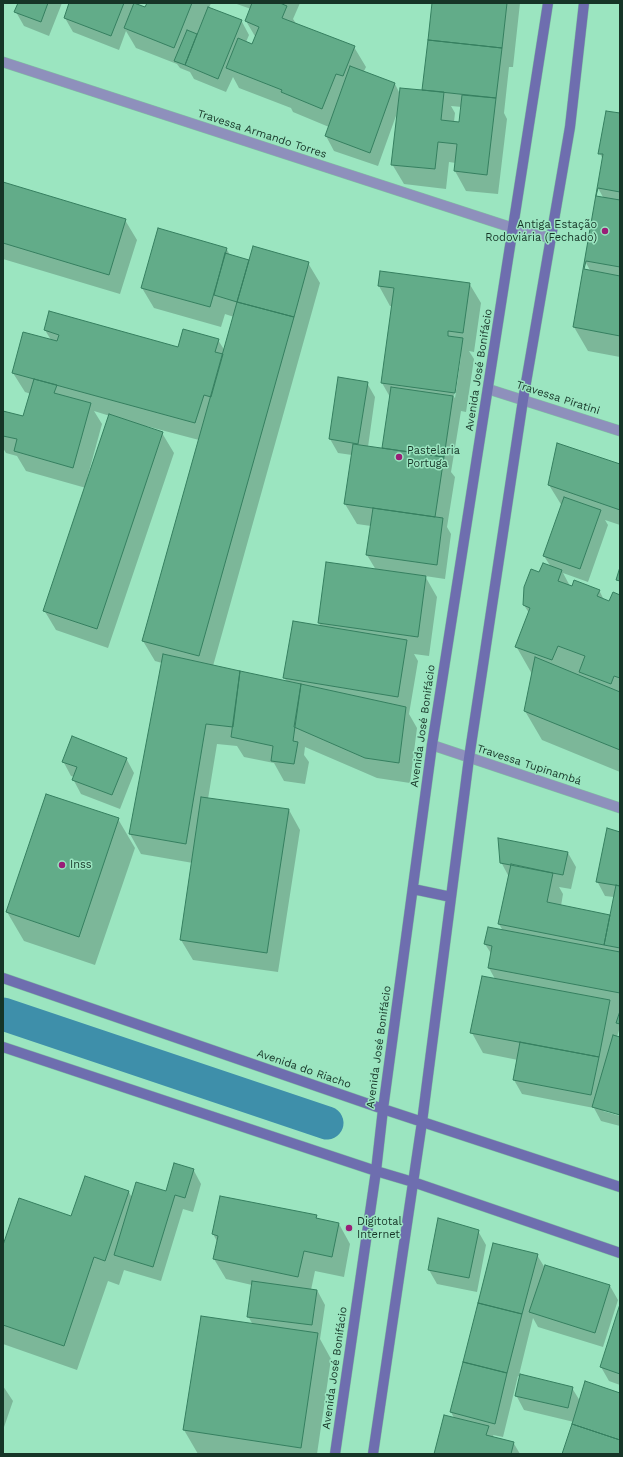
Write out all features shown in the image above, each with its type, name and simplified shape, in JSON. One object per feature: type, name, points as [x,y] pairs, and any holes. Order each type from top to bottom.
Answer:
[{"type":"street","name":"Avenida José Bonifácio","points":[[335,1454],[376,1171],[432,745],[548,3]]},
{"type":"street","points":[[373,1454],[422,1122],[469,758],[523,400],[570,127],[584,3]]},
{"type":"street","name":"Travessa Armando Torres","points":[[3,62],[513,228],[550,238]]},
{"type":"street","name":"Travessa Piratini","points":[[488,389],[620,431]]},
{"type":"street","name":"Travessa Tupinambá","points":[[432,745],[620,808]]},
{"type":"street","points":[[413,889],[451,897]]},
{"type":"street","name":"Avenida do Riacho","points":[[3,978],[383,1109],[620,1187]]},
{"type":"street","points":[[3,1047],[620,1252]]},
{"type":"building","points":[[18,3],[48,3],[41,22],[14,12]]},
{"type":"building","points":[[69,3],[124,3],[111,36],[64,18]]},
{"type":"building","points":[[134,3],[145,7],[147,3],[192,3],[174,48],[124,28]]},
{"type":"building","points":[[252,3],[280,3],[287,6],[282,18],[355,46],[343,76],[336,74],[322,109],[281,92],[282,90],[226,68],[238,38],[252,44],[259,27],[245,21]]},
{"type":"building","points":[[432,3],[507,3],[502,48],[428,40]]},
{"type":"building","points":[[208,7],[242,20],[218,79],[185,65]]},
{"type":"building","points":[[187,30],[197,34],[185,65],[174,61]]},
{"type":"building","points":[[428,40],[502,48],[496,98],[422,90]]},
{"type":"building","points":[[350,66],[395,83],[370,153],[325,136]]},
{"type":"building","points":[[400,88],[444,92],[441,120],[459,122],[462,95],[496,98],[487,175],[454,171],[457,144],[438,142],[435,169],[391,165]]},
{"type":"building","name":"Antiga Estação Rodoviária (Fechado)","points":[[606,111],[620,113],[620,192],[598,188],[596,196],[620,200],[620,267],[586,261],[584,269],[620,276],[620,336],[573,327],[603,154],[598,154]]},
{"type":"building","points":[[3,182],[126,219],[109,275],[3,243]]},
{"type":"building","points":[[158,228],[227,248],[210,307],[141,288]]},
{"type":"building","points":[[253,246],[309,262],[294,317],[237,302]]},
{"type":"building","points":[[225,253],[249,260],[237,302],[214,295]]},
{"type":"building","points":[[380,271],[470,283],[463,333],[448,331],[448,336],[463,338],[455,393],[381,383],[394,288],[378,286]]},
{"type":"building","points":[[237,302],[294,317],[199,656],[142,641]]},
{"type":"building","points":[[49,311],[178,347],[183,329],[219,339],[215,352],[223,354],[211,397],[204,395],[195,423],[12,373],[23,332],[57,341],[59,335],[44,330]]},
{"type":"building","points":[[338,377],[368,382],[358,444],[329,439]]},
{"type":"building","points":[[34,379],[57,385],[54,393],[91,403],[73,468],[14,451],[17,439],[3,436],[3,411],[23,416]]},
{"type":"building","points":[[391,387],[453,396],[444,457],[382,448]]},
{"type":"building","points":[[109,414],[163,432],[97,629],[43,611]]},
{"type":"building","points":[[557,443],[620,464],[620,510],[548,485]]},
{"type":"building","points":[[353,444],[444,457],[435,517],[344,504]]},
{"type":"building","points":[[564,497],[601,510],[580,569],[543,556]]},
{"type":"building","points":[[373,508],[443,518],[437,565],[366,555]]},
{"type":"building","points":[[326,562],[426,576],[418,637],[318,623]]},
{"type":"building","points":[[543,563],[562,570],[558,581],[572,586],[574,580],[600,590],[597,596],[609,601],[613,592],[620,595],[620,678],[614,676],[611,684],[579,672],[585,656],[558,646],[552,660],[515,647],[530,608],[523,605],[524,587],[531,569],[539,572]]},
{"type":"building","points":[[620,567],[620,581],[616,580]]},
{"type":"building","points":[[293,621],[407,640],[398,697],[283,678]]},
{"type":"building","points":[[163,654],[240,671],[233,727],[206,724],[186,844],[129,834]]},
{"type":"building","points":[[535,657],[620,692],[620,750],[524,711]]},
{"type":"building","points":[[240,671],[301,684],[293,741],[298,742],[294,764],[271,761],[273,746],[231,737]]},
{"type":"building","points":[[301,684],[406,707],[399,763],[365,758],[294,727]]},
{"type":"building","points":[[72,736],[127,758],[112,795],[72,780],[77,767],[62,762]]},
{"type":"building","name":"Inss","points":[[46,794],[119,818],[79,937],[6,912]]},
{"type":"building","points":[[201,797],[289,809],[267,953],[180,940]]},
{"type":"building","points":[[607,828],[620,832],[620,886],[596,882]]},
{"type":"building","points":[[498,838],[568,852],[563,875],[500,863]]},
{"type":"building","points":[[511,864],[553,873],[547,902],[610,915],[604,945],[498,924]]},
{"type":"building","points":[[616,885],[620,886],[620,948],[604,945]]},
{"type":"building","points":[[488,927],[620,952],[620,993],[488,968],[492,946],[484,944]]},
{"type":"building","points":[[482,976],[610,1000],[599,1057],[470,1033]]},
{"type":"building","points":[[620,1011],[620,1024],[616,1023]]},
{"type":"building","points":[[613,1035],[620,1037],[620,1115],[592,1107]]},
{"type":"building","points":[[520,1042],[599,1057],[591,1095],[513,1080]]},
{"type":"building","points":[[174,1163],[194,1169],[185,1198],[175,1195],[153,1267],[114,1255],[136,1182],[166,1191]]},
{"type":"building","points":[[85,1176],[129,1191],[105,1261],[94,1257],[64,1346],[3,1325],[3,1245],[19,1198],[71,1216]]},
{"type":"building","points":[[220,1196],[317,1215],[316,1218],[339,1223],[332,1257],[304,1251],[298,1277],[213,1259],[218,1236],[212,1234]]},
{"type":"building","points":[[438,1218],[479,1230],[469,1278],[428,1270]]},
{"type":"building","points":[[493,1243],[538,1254],[522,1314],[478,1303]]},
{"type":"building","points":[[545,1265],[610,1285],[595,1333],[529,1312]]},
{"type":"building","points":[[252,1281],[317,1290],[312,1325],[247,1317]]},
{"type":"building","points":[[478,1303],[522,1314],[507,1373],[463,1362]]},
{"type":"building","points":[[620,1304],[620,1374],[600,1367]]},
{"type":"building","points":[[201,1316],[318,1333],[301,1448],[183,1430]]},
{"type":"building","points":[[463,1362],[507,1373],[495,1424],[450,1412]]},
{"type":"building","points":[[520,1374],[573,1387],[568,1408],[515,1396]]},
{"type":"building","points":[[585,1381],[620,1393],[620,1440],[572,1424]]},
{"type":"building","points":[[444,1415],[489,1426],[486,1435],[514,1442],[511,1454],[434,1454]]},
{"type":"building","points":[[572,1424],[620,1440],[620,1454],[562,1454]]},
{"type":"waterway","points":[[3,1014],[327,1123]]},
{"type":"place","name":"Antiga Estação Rodoviária (Fechado)","points":[[605,231]]},
{"type":"place","name":"Pastelaria Portuga","points":[[399,457]]},
{"type":"place","name":"Inss","points":[[62,865]]},
{"type":"place","name":"Digitotal Internet","points":[[349,1228]]}]
